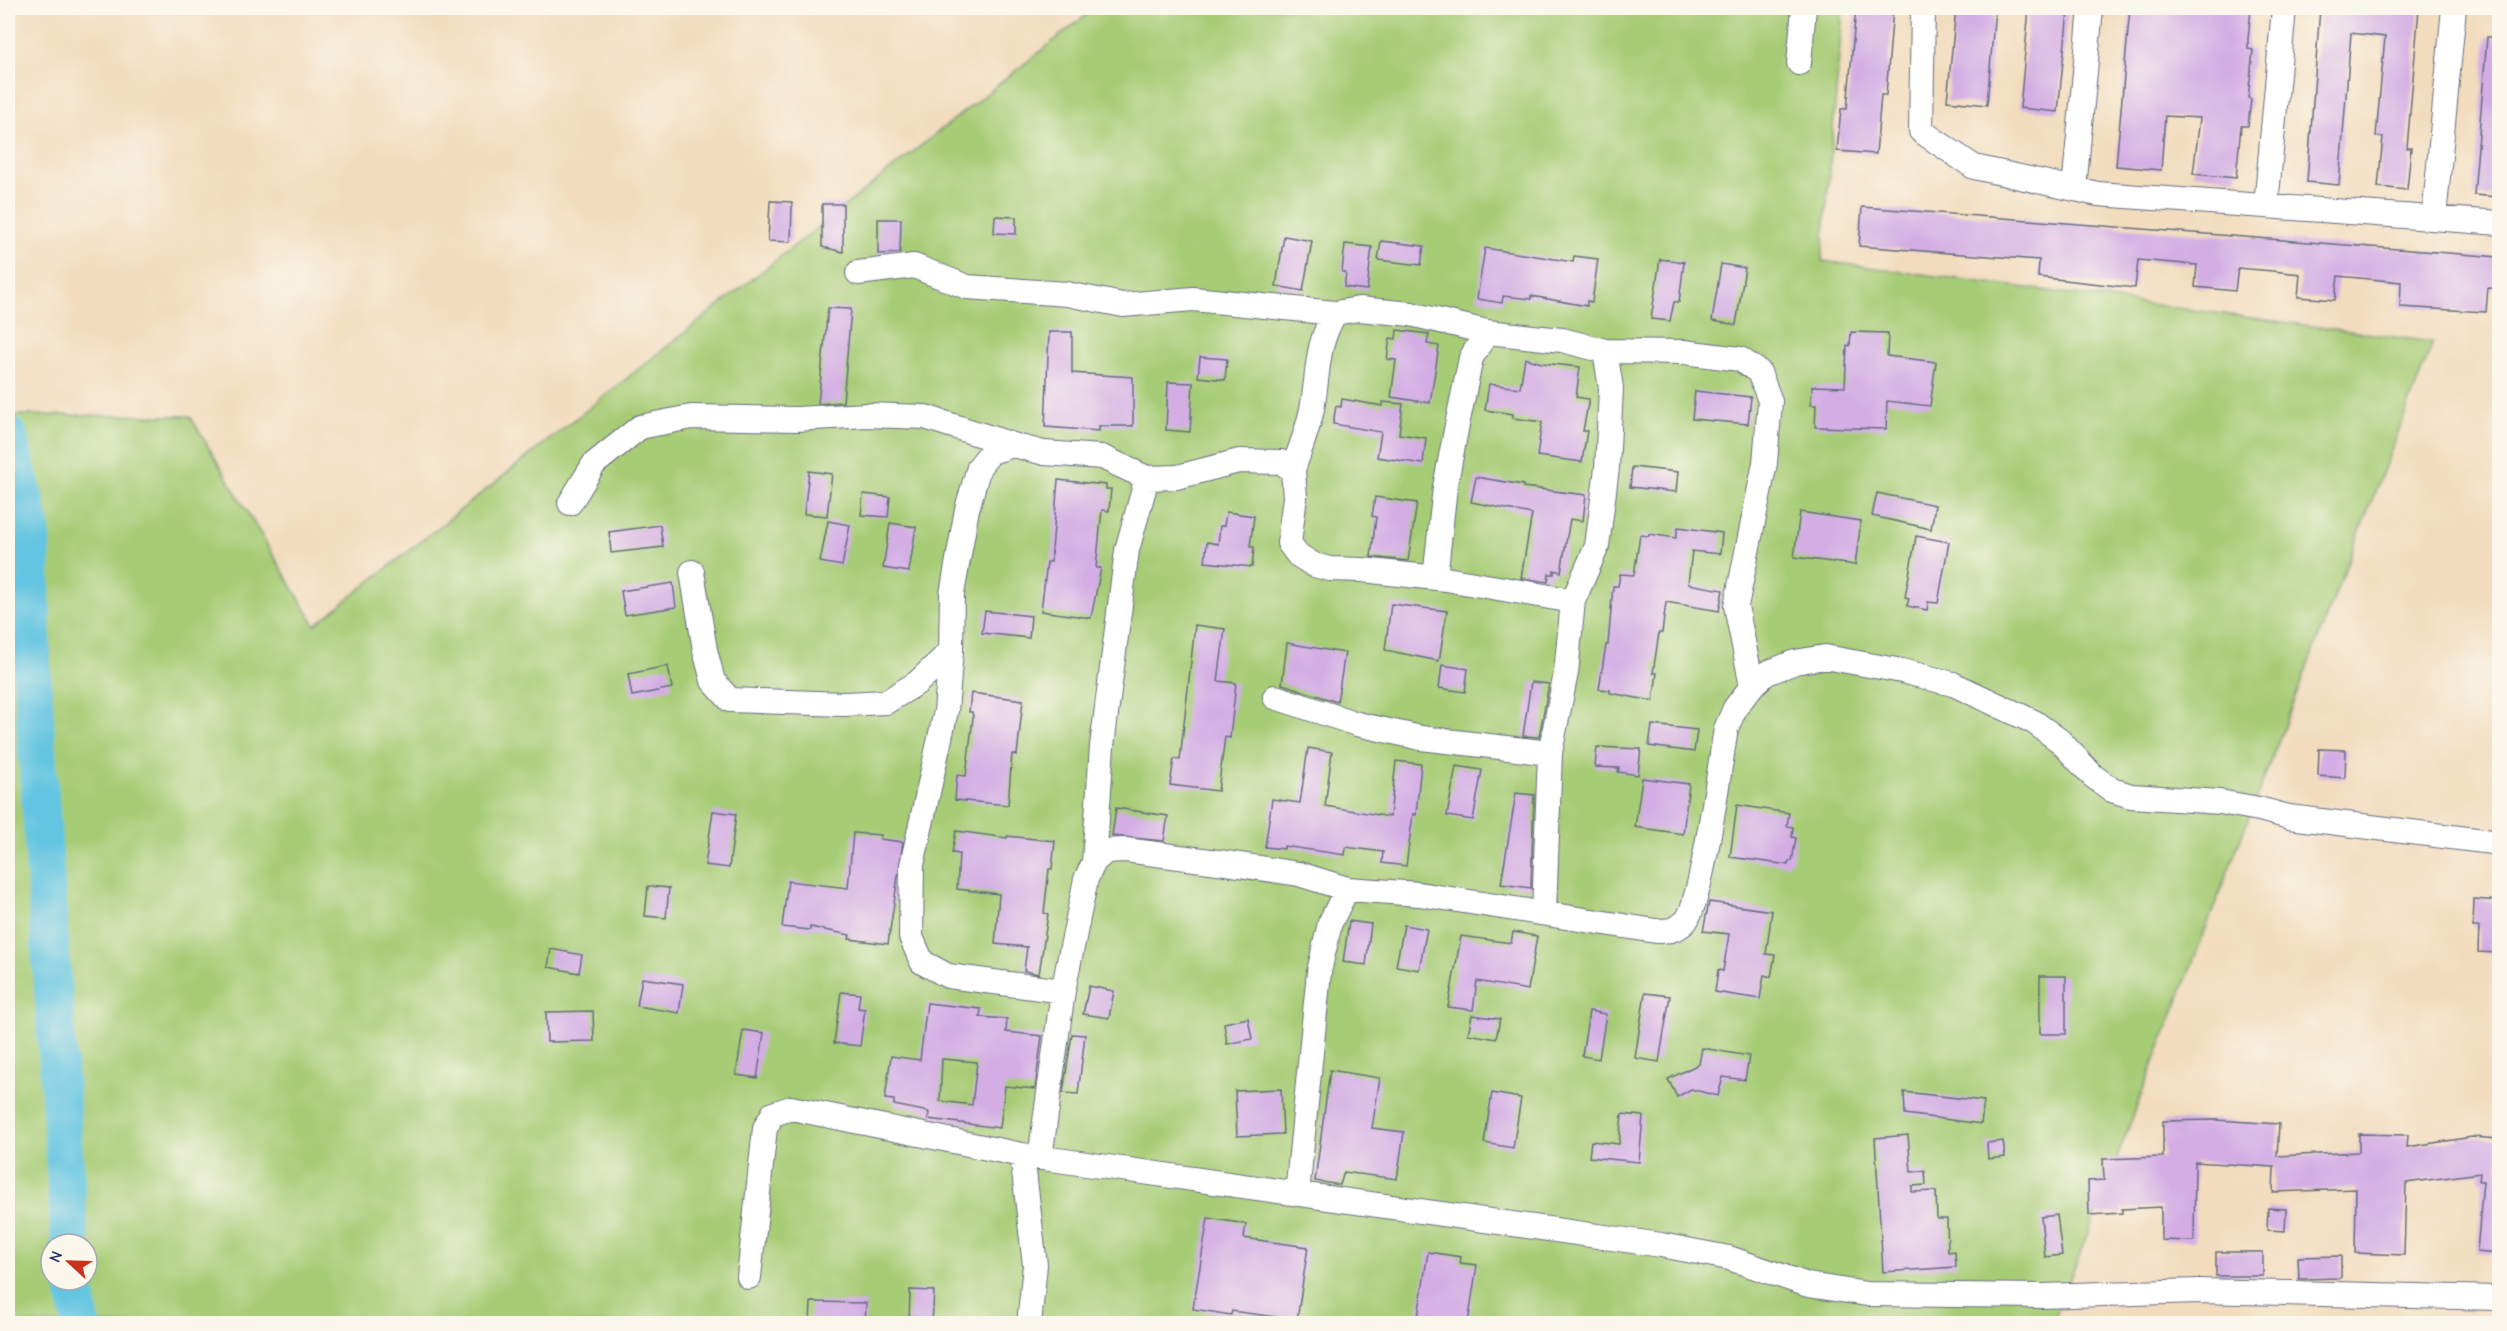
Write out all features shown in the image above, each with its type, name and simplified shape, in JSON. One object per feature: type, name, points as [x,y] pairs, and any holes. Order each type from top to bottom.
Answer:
[{"type":"street","points":[[1799,63],[1804,8]]},
{"type":"street","points":[[1923,8],[1921,131],[1974,167],[2098,194],[2499,223]]},
{"type":"street","points":[[2074,189],[2091,8]]},
{"type":"street","points":[[2266,206],[2284,8]]},
{"type":"street","points":[[2434,218],[2454,8]]},
{"type":"street","points":[[858,273],[914,267],[967,287],[1067,294],[1123,305],[1193,299],[1335,313],[1359,309],[1411,314],[1487,332],[1562,340],[1605,351],[1684,352],[1740,359],[1759,372],[1770,401],[1765,464],[1736,606],[1752,686]]},
{"type":"street","points":[[1335,313],[1324,332],[1317,365],[1313,405],[1293,470],[1295,497],[1289,543],[1298,555],[1314,564],[1330,569],[1435,578],[1573,601]]},
{"type":"street","points":[[1435,578],[1445,487],[1456,424],[1471,358],[1487,332]]},
{"type":"street","points":[[1544,913],[1550,753],[1566,673],[1573,601],[1597,546],[1606,468],[1611,387],[1605,351]]},
{"type":"street","points":[[570,503],[594,464],[640,427],[691,417],[797,419],[867,415],[925,417],[1044,453],[1102,457],[1147,478],[1177,477],[1239,460],[1281,462],[1293,470]]},
{"type":"street","points":[[1013,445],[991,452],[980,467],[967,509],[952,594],[951,651],[946,711],[912,865],[911,937],[922,962],[948,976],[1063,992]]},
{"type":"street","points":[[1029,1323],[1035,1265],[1031,1157],[1086,879],[1094,862],[1102,746],[1127,550],[1147,478]]},
{"type":"street","points":[[692,572],[705,650],[713,681],[730,700],[844,704],[886,702],[916,683],[951,651]]},
{"type":"street","points":[[1094,862],[1106,851],[1125,850],[1299,874],[1347,889],[1419,894],[1672,932],[1686,920],[1699,884],[1726,729],[1735,708],[1752,686],[1767,673],[1785,666],[1825,657],[1902,671],[1953,684],[2034,722],[2060,741],[2092,776],[2112,790],[2131,796],[2220,802],[2289,817],[2499,843]]},
{"type":"street","points":[[1275,697],[1357,724],[1421,738],[1550,753]]},
{"type":"street","points":[[1298,1194],[1319,972],[1330,923],[1347,889]]},
{"type":"street","points":[[749,1277],[765,1128],[773,1114],[790,1108],[1031,1157],[1661,1245],[1729,1258],[1808,1285],[1867,1294],[2041,1296],[2198,1291],[2499,1298]]},
{"type":"green space","points":[[1095,8],[1843,8],[1822,261],[2433,342],[2053,1323],[8,1324],[8,415],[190,416],[315,625]]},
{"type":"building","points":[[1856,8],[1893,8],[1886,95],[1881,95],[1876,154],[1837,151],[1841,109],[1847,109]]},
{"type":"building","points":[[1956,8],[1995,8],[1987,105],[1947,101]]},
{"type":"building","points":[[2029,8],[2068,11],[2058,112],[2020,108]]},
{"type":"building","points":[[2130,8],[2251,8],[2248,49],[2253,50],[2248,98],[2251,99],[2248,126],[2241,126],[2236,178],[2193,174],[2200,118],[2165,116],[2161,170],[2116,166]]},
{"type":"building","points":[[2320,8],[2419,8],[2407,148],[2411,148],[2407,190],[2378,187],[2383,137],[2376,136],[2385,37],[2351,33],[2339,185],[2307,182]]},
{"type":"building","points":[[2487,37],[2499,37],[2499,197],[2474,195]]},
{"type":"building","points":[[770,201],[792,202],[791,242],[768,241]]},
{"type":"building","points":[[822,204],[843,204],[843,252],[822,247]]},
{"type":"building","points":[[1862,207],[2499,257],[2499,289],[2488,288],[2486,312],[2400,307],[2401,282],[2338,276],[2335,300],[2298,297],[2300,274],[2273,271],[2238,268],[2235,291],[2195,287],[2197,265],[2138,260],[2135,288],[2038,277],[2039,260],[1859,246]]},
{"type":"building","points":[[995,216],[1016,217],[1016,234],[994,233]]},
{"type":"building","points":[[878,219],[901,219],[900,253],[878,254]]},
{"type":"building","points":[[1284,236],[1312,241],[1303,291],[1276,286]]},
{"type":"building","points":[[1381,241],[1424,246],[1421,265],[1378,260]]},
{"type":"building","points":[[1345,244],[1372,247],[1367,290],[1344,287],[1346,273],[1342,272]]},
{"type":"building","points":[[1485,248],[1573,262],[1574,256],[1598,259],[1592,302],[1587,301],[1587,306],[1531,296],[1531,299],[1503,296],[1502,303],[1477,299]]},
{"type":"building","points":[[1660,259],[1684,262],[1679,302],[1674,302],[1670,321],[1651,319]]},
{"type":"building","points":[[1721,264],[1745,268],[1736,325],[1712,321]]},
{"type":"building","points":[[828,308],[851,309],[843,402],[818,404]]},
{"type":"building","points":[[1397,330],[1429,334],[1427,344],[1439,346],[1430,403],[1391,397],[1396,360],[1387,359],[1390,338],[1396,339]]},
{"type":"building","points":[[1049,332],[1072,332],[1072,373],[1133,377],[1133,426],[1099,426],[1099,431],[1045,427]]},
{"type":"building","points":[[1851,332],[1888,333],[1887,356],[1936,362],[1930,406],[1887,401],[1886,429],[1815,427],[1816,405],[1811,405],[1812,386],[1845,387],[1847,346],[1850,346]]},
{"type":"building","points":[[1200,357],[1227,359],[1225,380],[1198,377]]},
{"type":"building","points":[[1525,358],[1542,363],[1580,367],[1576,397],[1589,399],[1583,431],[1587,431],[1582,462],[1537,456],[1542,422],[1513,418],[1513,414],[1485,410],[1489,384],[1520,388]]},
{"type":"building","points":[[1168,382],[1193,383],[1190,432],[1166,430]]},
{"type":"building","points":[[1695,391],[1751,397],[1748,424],[1692,419]]},
{"type":"building","points":[[1342,399],[1383,406],[1383,402],[1403,404],[1399,434],[1426,438],[1423,464],[1377,457],[1381,432],[1333,424],[1336,406],[1341,407]]},
{"type":"building","points":[[1632,467],[1678,472],[1676,492],[1630,487]]},
{"type":"building","points":[[809,471],[832,474],[827,516],[804,514]]},
{"type":"building","points":[[1476,477],[1523,485],[1523,487],[1586,495],[1583,521],[1570,519],[1561,572],[1554,570],[1554,574],[1549,574],[1548,582],[1521,578],[1532,514],[1471,502]]},
{"type":"building","points":[[1058,480],[1106,485],[1106,489],[1111,489],[1109,511],[1102,510],[1096,568],[1101,568],[1091,618],[1041,611],[1047,562],[1051,562]]},
{"type":"building","points":[[1877,493],[1935,505],[1931,529],[1872,516]]},
{"type":"building","points":[[863,494],[890,497],[888,517],[861,515]]},
{"type":"building","points":[[1375,497],[1417,503],[1408,561],[1371,557],[1376,517],[1372,516]]},
{"type":"building","points":[[1226,512],[1254,516],[1250,547],[1254,547],[1252,567],[1205,562],[1207,542],[1218,544],[1220,526],[1224,526]]},
{"type":"building","points":[[1800,512],[1861,521],[1855,565],[1794,557]]},
{"type":"building","points":[[828,521],[850,525],[842,566],[820,562]]},
{"type":"building","points":[[890,523],[916,527],[909,572],[883,568]]},
{"type":"building","points":[[660,525],[663,547],[611,553],[609,532]]},
{"type":"building","points":[[1678,527],[1722,533],[1720,554],[1692,551],[1688,584],[1723,590],[1719,611],[1666,602],[1653,673],[1657,673],[1653,701],[1599,689],[1606,645],[1608,645],[1613,586],[1618,586],[1620,574],[1634,575],[1640,535],[1676,538]]},
{"type":"building","points":[[1916,536],[1949,542],[1938,603],[1928,602],[1927,610],[1907,606],[1909,598],[1905,597]]},
{"type":"building","points":[[673,583],[676,607],[625,615],[621,591]]},
{"type":"building","points":[[1391,604],[1447,611],[1439,661],[1385,650]]},
{"type":"building","points":[[985,611],[1031,616],[1029,638],[982,633]]},
{"type":"building","points":[[1195,625],[1225,629],[1218,681],[1236,683],[1230,738],[1225,737],[1218,791],[1170,785],[1174,759],[1180,760]]},
{"type":"building","points":[[1287,643],[1345,653],[1337,702],[1282,684]]},
{"type":"building","points":[[1442,665],[1468,669],[1465,692],[1439,688]]},
{"type":"building","points":[[668,666],[672,688],[632,696],[628,674]]},
{"type":"building","points":[[1531,682],[1549,684],[1539,737],[1523,736]]},
{"type":"building","points":[[971,693],[1023,700],[1017,755],[1012,754],[1008,805],[955,800],[957,775],[966,776],[973,717],[972,712],[969,712]]},
{"type":"building","points":[[1652,725],[1697,730],[1694,752],[1649,746]]},
{"type":"building","points":[[1597,747],[1641,749],[1638,775],[1618,772],[1619,768],[1595,767]]},
{"type":"building","points":[[1308,748],[1332,752],[1325,806],[1390,817],[1396,761],[1421,764],[1416,815],[1413,814],[1406,866],[1382,863],[1383,852],[1346,847],[1345,855],[1284,846],[1284,849],[1265,847],[1272,799],[1300,803]]},
{"type":"building","points":[[2319,749],[2346,750],[2345,778],[2318,776]]},
{"type":"building","points":[[1456,766],[1482,770],[1473,820],[1447,816]]},
{"type":"building","points":[[1642,778],[1689,784],[1683,834],[1635,827]]},
{"type":"building","points":[[1516,793],[1534,795],[1531,888],[1501,884]]},
{"type":"building","points":[[1737,805],[1789,813],[1787,826],[1793,827],[1792,837],[1796,838],[1792,861],[1789,861],[1788,865],[1730,857]]},
{"type":"building","points":[[1116,808],[1168,816],[1164,841],[1112,836]]},
{"type":"building","points":[[713,811],[736,814],[729,868],[705,865]]},
{"type":"building","points":[[956,831],[1007,838],[1007,836],[1055,841],[1052,869],[1049,869],[1044,913],[1048,914],[1039,974],[1024,971],[1027,947],[995,944],[999,894],[957,889],[959,854],[952,853]]},
{"type":"building","points":[[853,833],[881,835],[880,839],[903,842],[888,944],[849,939],[850,935],[810,927],[810,930],[782,927],[788,881],[848,888]]},
{"type":"building","points":[[648,886],[669,888],[666,918],[645,916]]},
{"type":"building","points":[[2474,899],[2499,901],[2499,953],[2478,952],[2479,927],[2473,927]]},
{"type":"building","points":[[1709,902],[1772,911],[1766,954],[1775,955],[1771,977],[1764,975],[1760,999],[1715,992],[1718,970],[1723,971],[1729,934],[1703,931]]},
{"type":"building","points":[[1349,921],[1371,924],[1366,965],[1343,962]]},
{"type":"building","points":[[1404,925],[1427,929],[1419,970],[1396,966]]},
{"type":"building","points":[[1513,932],[1537,936],[1528,990],[1477,981],[1473,1010],[1448,1007],[1461,936],[1511,943]]},
{"type":"building","points":[[551,949],[582,955],[579,973],[548,967]]},
{"type":"building","points":[[2040,976],[2066,976],[2066,1034],[2040,1034]]},
{"type":"building","points":[[642,978],[683,984],[679,1013],[637,1006]]},
{"type":"building","points":[[1089,986],[1114,991],[1109,1018],[1083,1014]]},
{"type":"building","points":[[841,992],[860,994],[858,1008],[865,1009],[860,1046],[834,1043]]},
{"type":"building","points":[[1645,993],[1670,996],[1659,1062],[1635,1058]]},
{"type":"building","points":[[927,1003],[981,1009],[980,1017],[1007,1019],[1006,1032],[1042,1036],[1035,1089],[1005,1086],[1000,1128],[928,1119],[929,1112],[894,1105],[894,1100],[885,1099],[891,1056],[920,1060]],"holes":[[[942,1059],[977,1062],[972,1105],[940,1101]]]},
{"type":"building","points":[[593,1011],[594,1041],[547,1042],[546,1012]]},
{"type":"building","points":[[1589,1011],[1606,1014],[1599,1059],[1582,1056]]},
{"type":"building","points":[[1472,1015],[1500,1019],[1496,1039],[1468,1034]]},
{"type":"building","points":[[1248,1018],[1252,1039],[1227,1044],[1224,1023]]},
{"type":"building","points":[[743,1030],[764,1033],[757,1078],[736,1075]]},
{"type":"building","points":[[1072,1034],[1085,1035],[1078,1094],[1063,1093]]},
{"type":"building","points":[[1702,1048],[1749,1056],[1745,1080],[1723,1077],[1718,1096],[1691,1089],[1677,1097],[1668,1079],[1699,1064]]},
{"type":"building","points":[[1330,1070],[1380,1078],[1372,1128],[1404,1132],[1397,1179],[1344,1172],[1340,1185],[1315,1181]]},
{"type":"building","points":[[1281,1089],[1283,1134],[1237,1136],[1235,1091]]},
{"type":"building","points":[[1904,1092],[1984,1101],[1981,1124],[1905,1114]]},
{"type":"building","points":[[1492,1093],[1521,1098],[1513,1148],[1484,1143]]},
{"type":"building","points":[[1622,1114],[1643,1116],[1639,1162],[1589,1157],[1591,1141],[1619,1144]]},
{"type":"building","points":[[2216,1120],[2279,1124],[2277,1156],[2359,1152],[2359,1134],[2408,1135],[2407,1147],[2472,1137],[2499,1139],[2499,1254],[2477,1252],[2483,1181],[2479,1181],[2480,1173],[2406,1183],[2404,1255],[2355,1253],[2356,1189],[2273,1192],[2274,1167],[2195,1162],[2194,1241],[2161,1240],[2161,1207],[2122,1209],[2122,1213],[2089,1215],[2088,1181],[2104,1180],[2103,1159],[2163,1157],[2163,1121]]},
{"type":"building","points":[[1908,1135],[1911,1172],[1925,1171],[1926,1185],[1912,1186],[1912,1192],[1936,1191],[1937,1219],[1947,1219],[1948,1252],[1955,1251],[1956,1267],[1883,1272],[1875,1138]]},
{"type":"building","points":[[2003,1141],[2005,1157],[1988,1159],[1987,1143]]},
{"type":"building","points":[[2268,1208],[2286,1209],[2285,1231],[2267,1230]]},
{"type":"building","points":[[2057,1215],[2062,1255],[2045,1257],[2041,1217]]},
{"type":"building","points":[[1208,1218],[1246,1224],[1244,1238],[1308,1247],[1297,1320],[1232,1311],[1231,1315],[1193,1309]]},
{"type":"building","points":[[1428,1252],[1461,1257],[1460,1263],[1477,1265],[1468,1323],[1417,1323]]},
{"type":"building","points":[[2216,1252],[2263,1252],[2263,1276],[2216,1276]]},
{"type":"building","points":[[2341,1256],[2341,1278],[2299,1279],[2298,1257]]},
{"type":"building","points":[[910,1290],[934,1291],[932,1323],[909,1323]]},
{"type":"building","points":[[811,1302],[866,1303],[865,1323],[810,1323]]},
{"type":"waterway","points":[[8,435],[31,526],[32,676],[69,1232]]},
{"type":"waterway","points":[[75,1292],[81,1324]]}]
